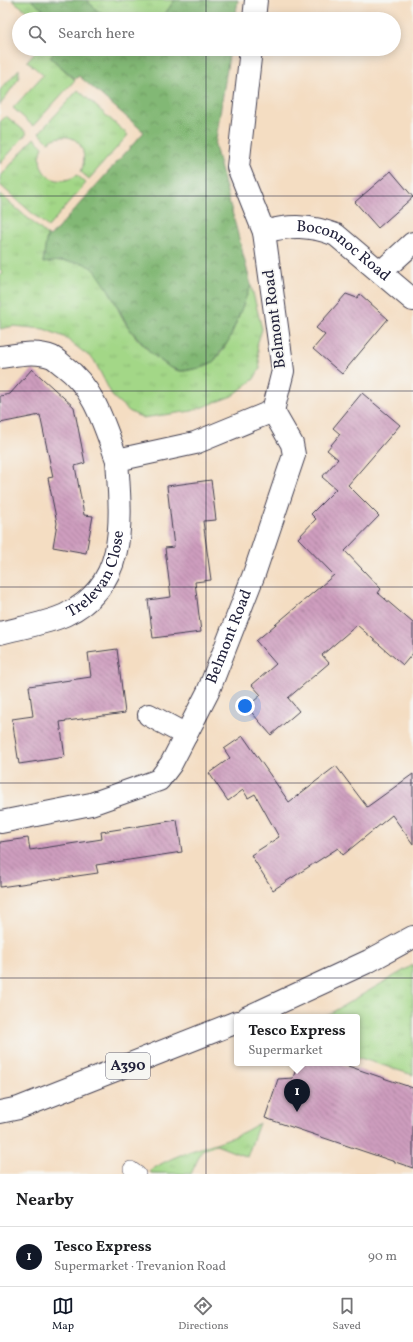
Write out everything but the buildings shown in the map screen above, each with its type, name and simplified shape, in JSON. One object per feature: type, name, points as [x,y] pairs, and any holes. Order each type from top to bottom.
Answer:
[{"type":"main road","points":[[255,12],[256,0]]},
{"type":"main road","name":"Belmont Road","points":[[0,822],[91,804],[159,780],[186,735],[208,692],[254,574],[294,455],[292,444],[273,411],[283,371],[264,232],[238,166],[250,56]]},
{"type":"main road","name":"Boconnoc Road","points":[[264,232],[284,227],[304,227],[322,229],[336,235],[413,300]]},
{"type":"main road","points":[[381,272],[413,243]]},
{"type":"main road","name":"Trelevan Close","points":[[0,357],[25,354],[52,357],[74,374],[88,389],[117,460],[121,509],[118,549],[111,570],[100,589],[83,605],[64,616],[0,633]]},
{"type":"main road","points":[[117,460],[195,443],[273,411]]},
{"type":"main road","points":[[149,715],[186,735]]},
{"type":"main road","points":[[254,1014],[369,961],[413,937]]},
{"type":"main road","name":"A390","points":[[0,1122],[10,1110],[234,1023]]},
{"type":"green space","points":[[12,0],[31,0],[46,12],[28,12]]},
{"type":"green space","points":[[31,0],[86,0],[99,12],[46,12]]},
{"type":"green space","points":[[86,0],[175,0],[166,12],[99,12]]},
{"type":"green space","points":[[175,0],[238,0],[236,12],[166,12]]},
{"type":"green space","points":[[32,56],[51,56],[50,57],[75,80],[33,126],[13,108],[43,75],[27,61]]},
{"type":"green space","points":[[229,56],[215,146],[251,285],[229,340],[213,362],[200,368],[181,371],[169,367],[150,352],[129,328],[108,289],[95,270],[83,263],[60,261],[43,263],[47,235],[50,237],[144,132],[79,76],[75,79],[50,57]]},
{"type":"green space","points":[[19,69],[19,78],[0,105],[0,90]]},
{"type":"green space","points":[[78,90],[128,135],[89,179],[81,172],[83,154],[81,147],[77,142],[72,138],[65,137],[57,138],[48,142],[39,133]]},
{"type":"green space","points":[[6,116],[27,133],[0,164],[0,122]]},
{"type":"green space","points":[[34,138],[43,147],[40,156],[41,164],[43,170],[48,176],[61,180],[69,179],[77,175],[86,183],[48,227],[0,185],[0,177]]},
{"type":"green space","points":[[0,194],[47,235],[43,262],[78,262],[91,266],[96,270],[106,283],[120,314],[133,334],[145,347],[173,369],[187,371],[199,368],[214,361],[227,344],[251,285],[262,329],[257,345],[260,368],[254,379],[232,396],[192,411],[142,418],[129,411],[113,397],[94,360],[64,337],[44,329],[14,326],[0,329],[0,275],[3,274],[0,269]]},
{"type":"green space","points":[[413,965],[413,1075],[360,1058],[360,1014],[329,1014]]},
{"type":"green space","points":[[259,1123],[247,1157],[216,1145],[202,1150],[191,1174],[151,1173],[150,1171],[163,1163],[190,1151],[233,1137]]},
{"type":"place","name":"Tesco Express","points":[[297,1112]]}]
